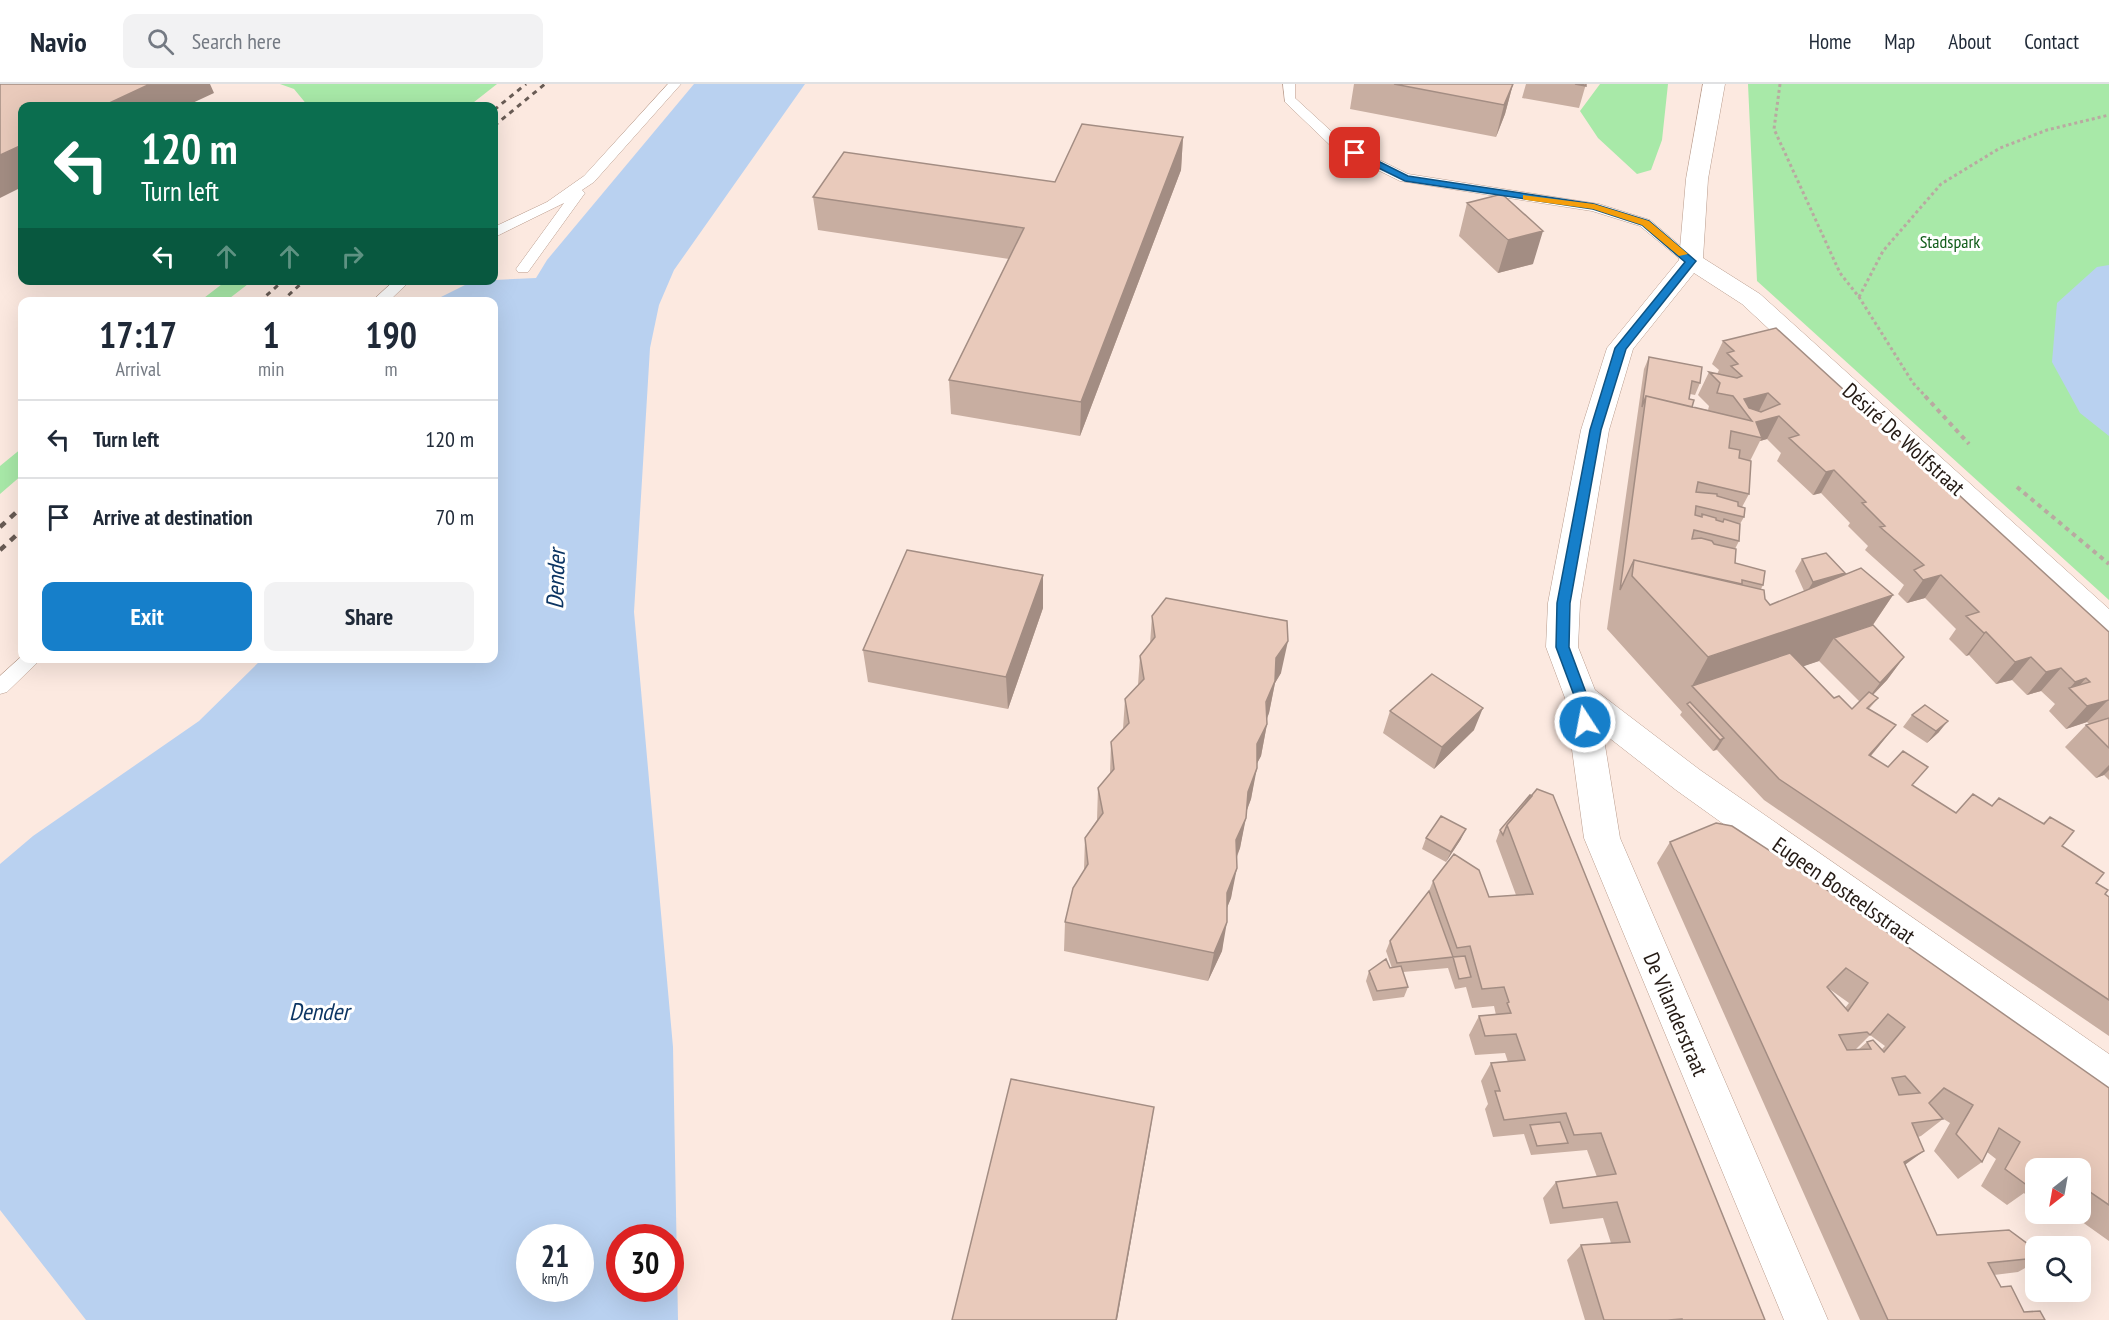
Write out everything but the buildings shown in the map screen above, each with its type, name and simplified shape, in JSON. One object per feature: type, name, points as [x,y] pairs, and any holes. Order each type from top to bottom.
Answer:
[{"type":"street","points":[[1691,261],[1697,178],[1714,84]]},
{"type":"street","name":"Désiré De Wolfstraat","points":[[1691,261],[1750,299],[2109,627]]},
{"type":"street","name":"De Vilanderstraat","points":[[1691,261],[1620,348],[1595,430],[1564,603],[1562,647],[1581,698],[1602,838],[1806,1320]]},
{"type":"street","name":"Eugeen Bosteelsstraat","points":[[1581,698],[1688,780],[2109,1077]]},
{"type":"lane","points":[[523,269],[589,179],[675,84]]},
{"type":"lane","points":[[1289,84],[1289,99],[1338,145],[1405,178],[1594,207],[1646,223],[1691,261]]},
{"type":"lane","points":[[498,230],[552,205],[589,179]]},
{"type":"lane","points":[[384,297],[398,285]]},
{"type":"lane","points":[[0,687],[27,663]]},
{"type":"path","points":[[1780,84],[1774,129],[1840,273],[1913,383],[1973,448]]},
{"type":"path","points":[[1858,297],[1883,251],[1941,184],[2000,148],[2047,130],[2109,115]]},
{"type":"path","points":[[2008,479],[2109,564]]},
{"type":"green space","points":[[280,84],[497,84],[474,102],[305,102],[294,89]]},
{"type":"green space","points":[[1600,84],[1668,84],[1662,140],[1651,170],[1637,174],[1598,138],[1580,111]]},
{"type":"green space","name":"Stadspark","points":[[1748,84],[2109,84],[2109,600],[1757,281]]},
{"type":"green space","points":[[221,285],[247,285],[231,297],[205,297]]},
{"type":"green space","points":[[18,451],[18,478],[0,494],[0,466]]},
{"type":"water","name":"Dender","points":[[694,84],[805,84],[674,270],[659,305],[650,348],[634,612],[673,1047],[676,1224],[606,1224],[606,1302],[678,1302],[678,1320],[86,1320],[0,1210],[0,864],[33,836],[199,721],[258,663],[498,663],[498,297],[441,297],[465,285],[498,285],[498,280],[536,278],[547,260]]},
{"type":"water","points":[[2109,265],[2109,436],[2080,413],[2052,362],[2057,303],[2097,267]]},
{"type":"railway","points":[[498,107],[526,84]]},
{"type":"railway","points":[[498,123],[545,84]]},
{"type":"railway","points":[[265,297],[278,285]]},
{"type":"railway","points":[[286,297],[300,285]]},
{"type":"railway","points":[[0,527],[18,511]]},
{"type":"railway","points":[[0,550],[18,534]]},
{"type":"slow traffic","points":[[1526,197],[1594,207],[1646,223],[1683,254]]},
{"type":"route","points":[[1355,153],[1405,178],[1594,207],[1646,223],[1691,261],[1620,348],[1595,430],[1564,603],[1562,647],[1581,698],[1585,722]]}]
